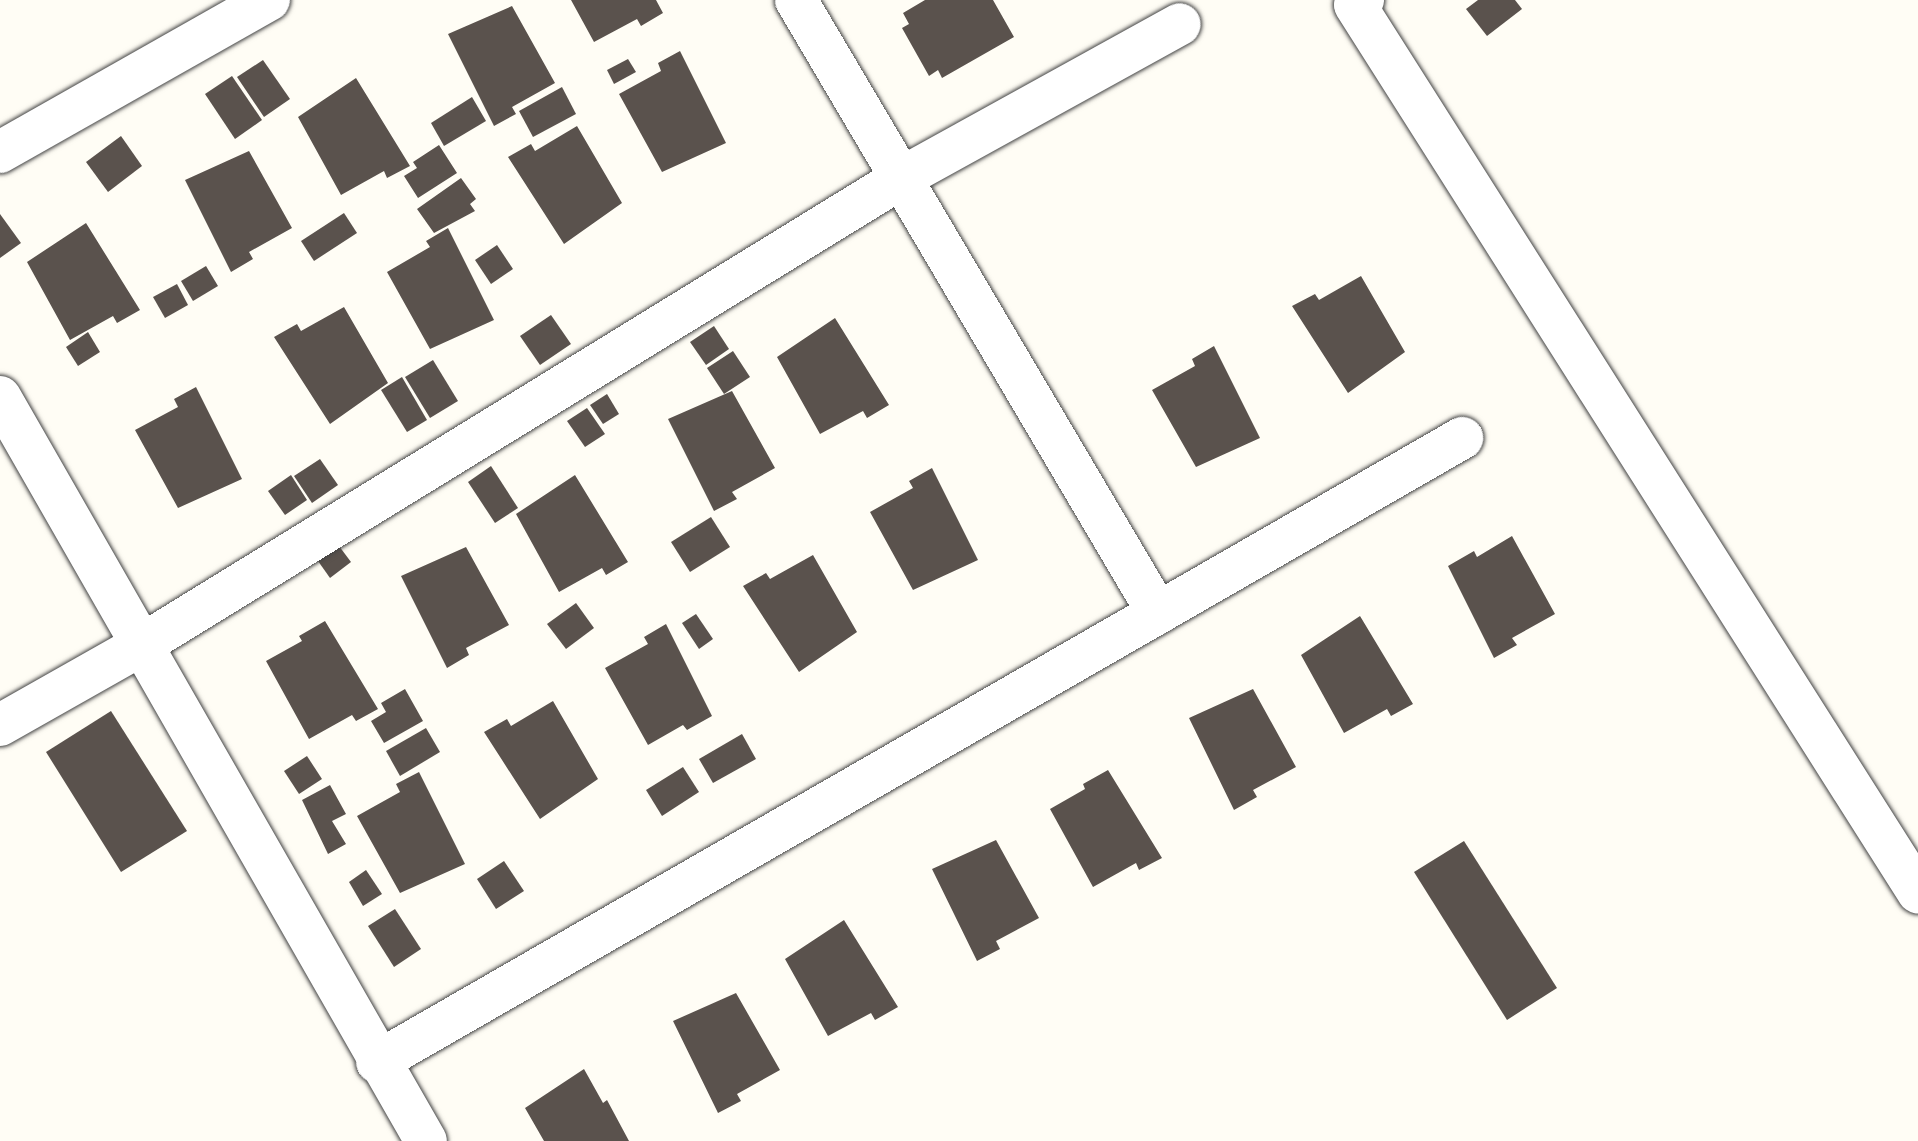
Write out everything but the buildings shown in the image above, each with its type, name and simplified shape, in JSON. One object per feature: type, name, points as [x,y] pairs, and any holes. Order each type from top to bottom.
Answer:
[{"type":"street","points":[[0,152],[269,0]]},
{"type":"street","points":[[796,0],[1158,613]]},
{"type":"street","points":[[1363,0],[1354,5],[1918,892]]},
{"type":"street","points":[[0,725],[143,644],[903,177],[1180,24]]},
{"type":"street","points":[[0,397],[426,1141]]},
{"type":"street","points":[[378,1062],[1462,438]]}]
